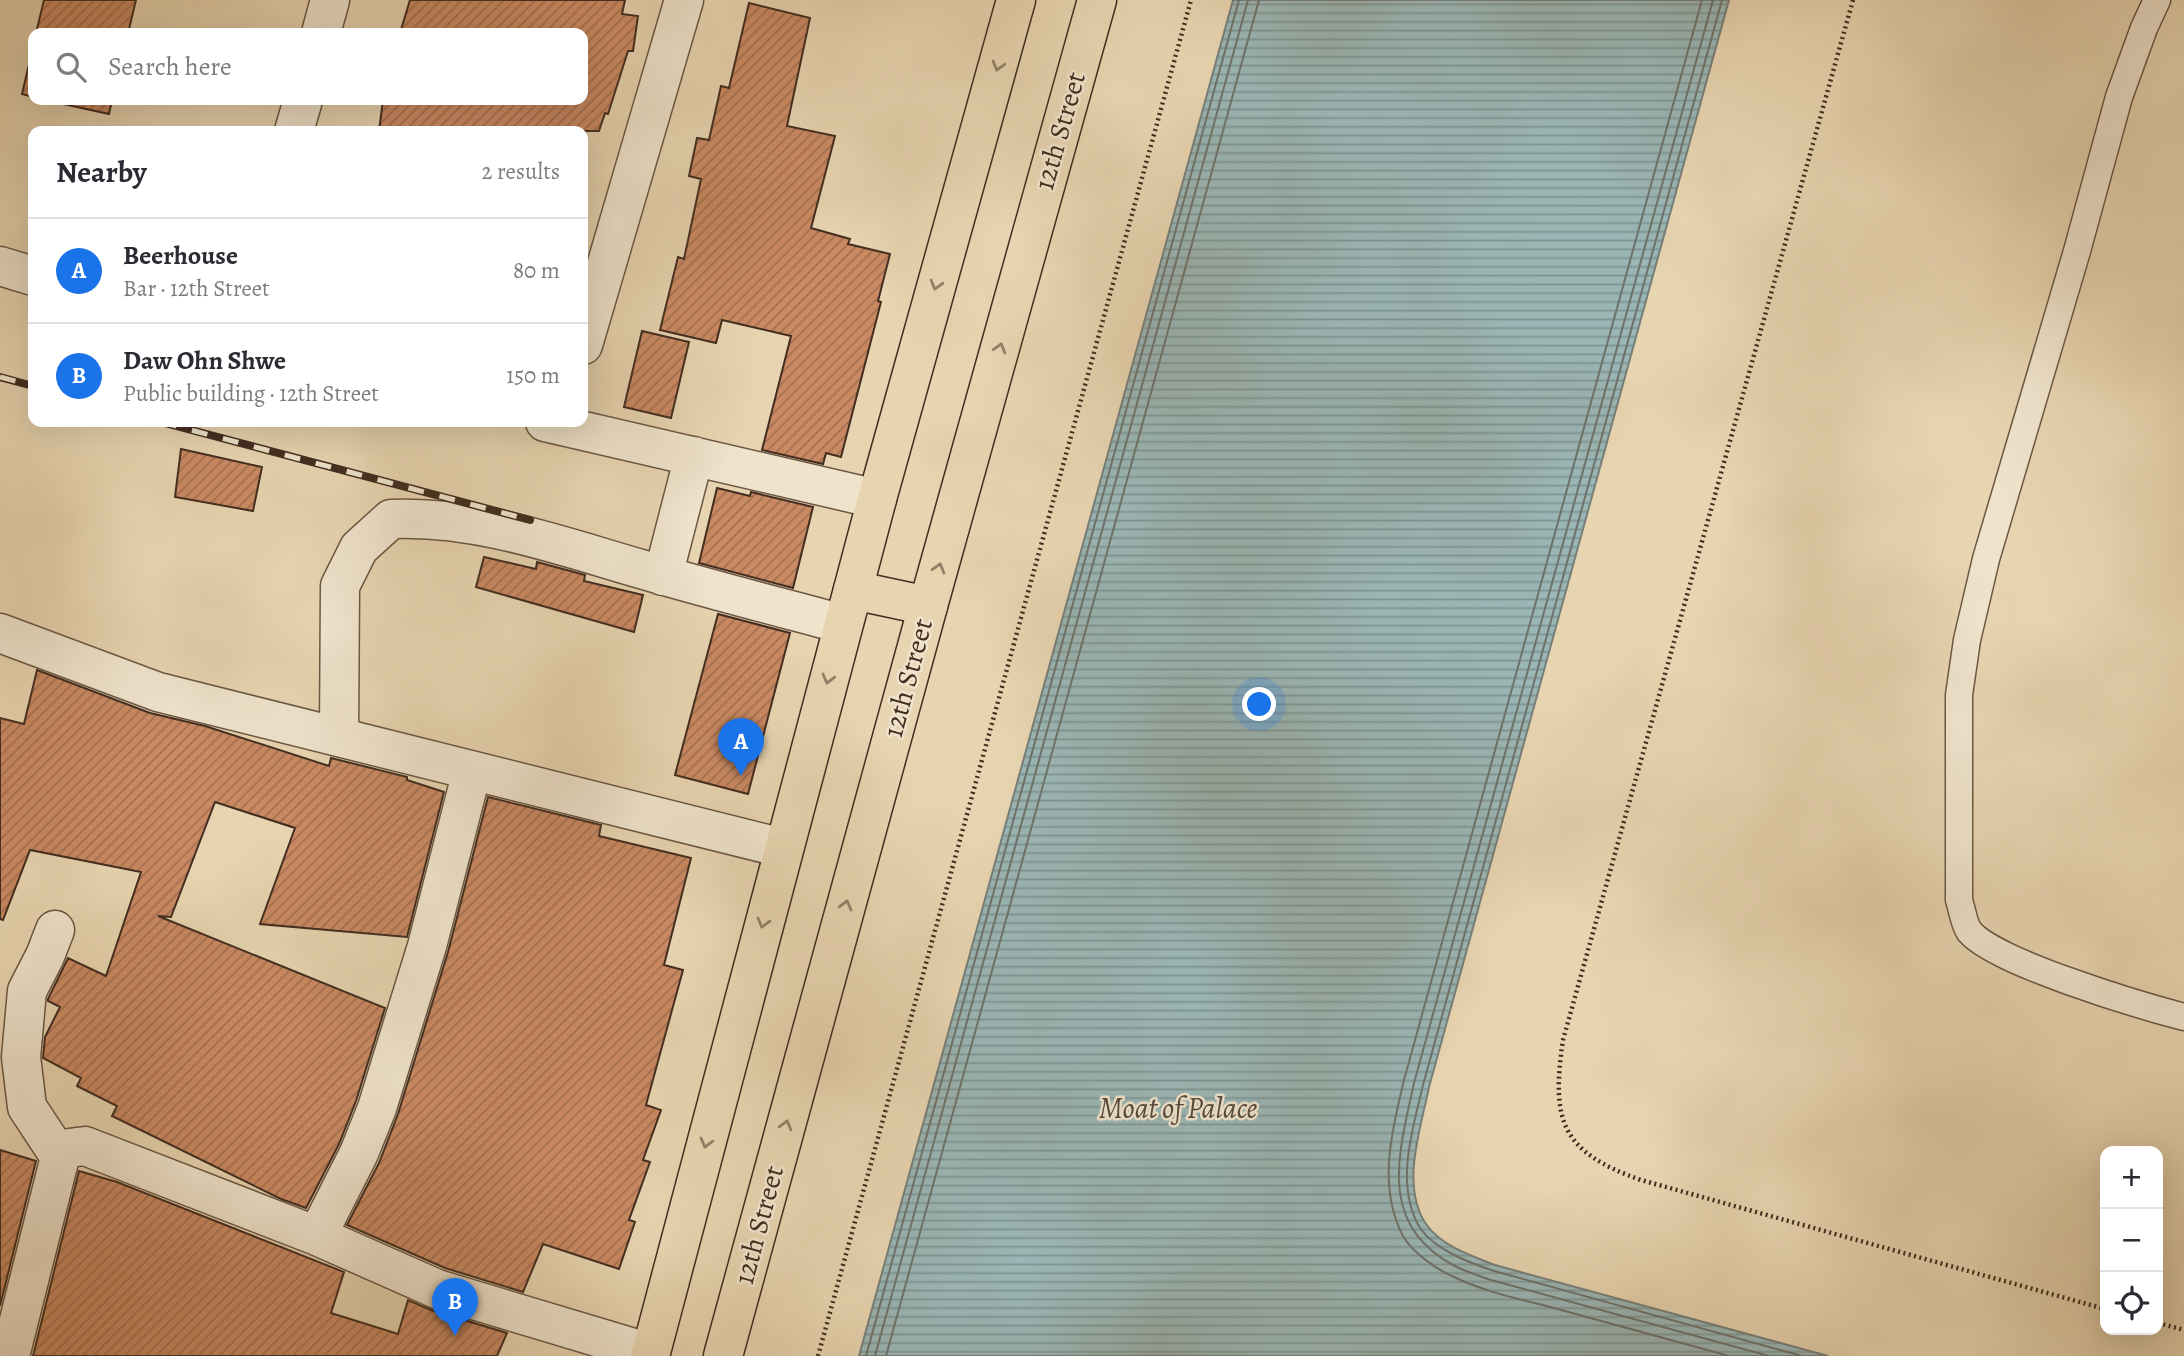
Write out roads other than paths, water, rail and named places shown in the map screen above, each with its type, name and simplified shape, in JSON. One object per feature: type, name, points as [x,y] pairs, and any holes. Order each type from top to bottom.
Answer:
[{"type":"main road","points":[[650,1355],[877,499],[1016,0]]},
{"type":"main road","name":"12th Street","points":[[723,1356],[1097,0]]},
{"type":"main road","points":[[848,607],[928,606]]},
{"type":"street","points":[[322,28],[330,0]]},
{"type":"street","points":[[588,328],[684,0]]},
{"type":"street","points":[[295,126],[302,105]]},
{"type":"street","points":[[0,266],[28,274]]},
{"type":"street","points":[[572,427],[877,499]]},
{"type":"street","points":[[663,576],[694,456]]},
{"type":"street","points":[[339,737],[340,586],[359,548],[391,519],[423,517],[462,523],[551,543],[663,576],[848,607]]},
{"type":"street","points":[[0,633],[159,692],[783,848]]},
{"type":"street","points":[[317,1236],[359,1153],[377,1108],[427,946],[472,771]]},
{"type":"street","points":[[55,930],[27,991],[21,1057],[27,1107],[60,1157]]},
{"type":"street","points":[[10,1356],[60,1157],[69,1147],[85,1146],[317,1236],[437,1289],[650,1355]]},
{"type":"lane","points":[[2157,0],[2119,97],[2077,251],[1986,559],[1967,640],[1959,695],[1959,901],[1969,931],[1992,948],[2083,985],[2139,1005],[2184,1017]]},
{"type":"water","name":"Moat of Palace","points":[[1233,0],[1729,0],[1429,1087],[1415,1156],[1414,1192],[1418,1209],[1432,1232],[1448,1244],[1477,1258],[1828,1356],[859,1356]]},
{"type":"railway","points":[[0,377],[28,385]]},
{"type":"railway","points":[[180,427],[530,520]]},
{"type":"place","name":"Beerhouse","points":[[741,776]]},
{"type":"place","name":"Daw Ohn Shwe","points":[[455,1336]]}]
